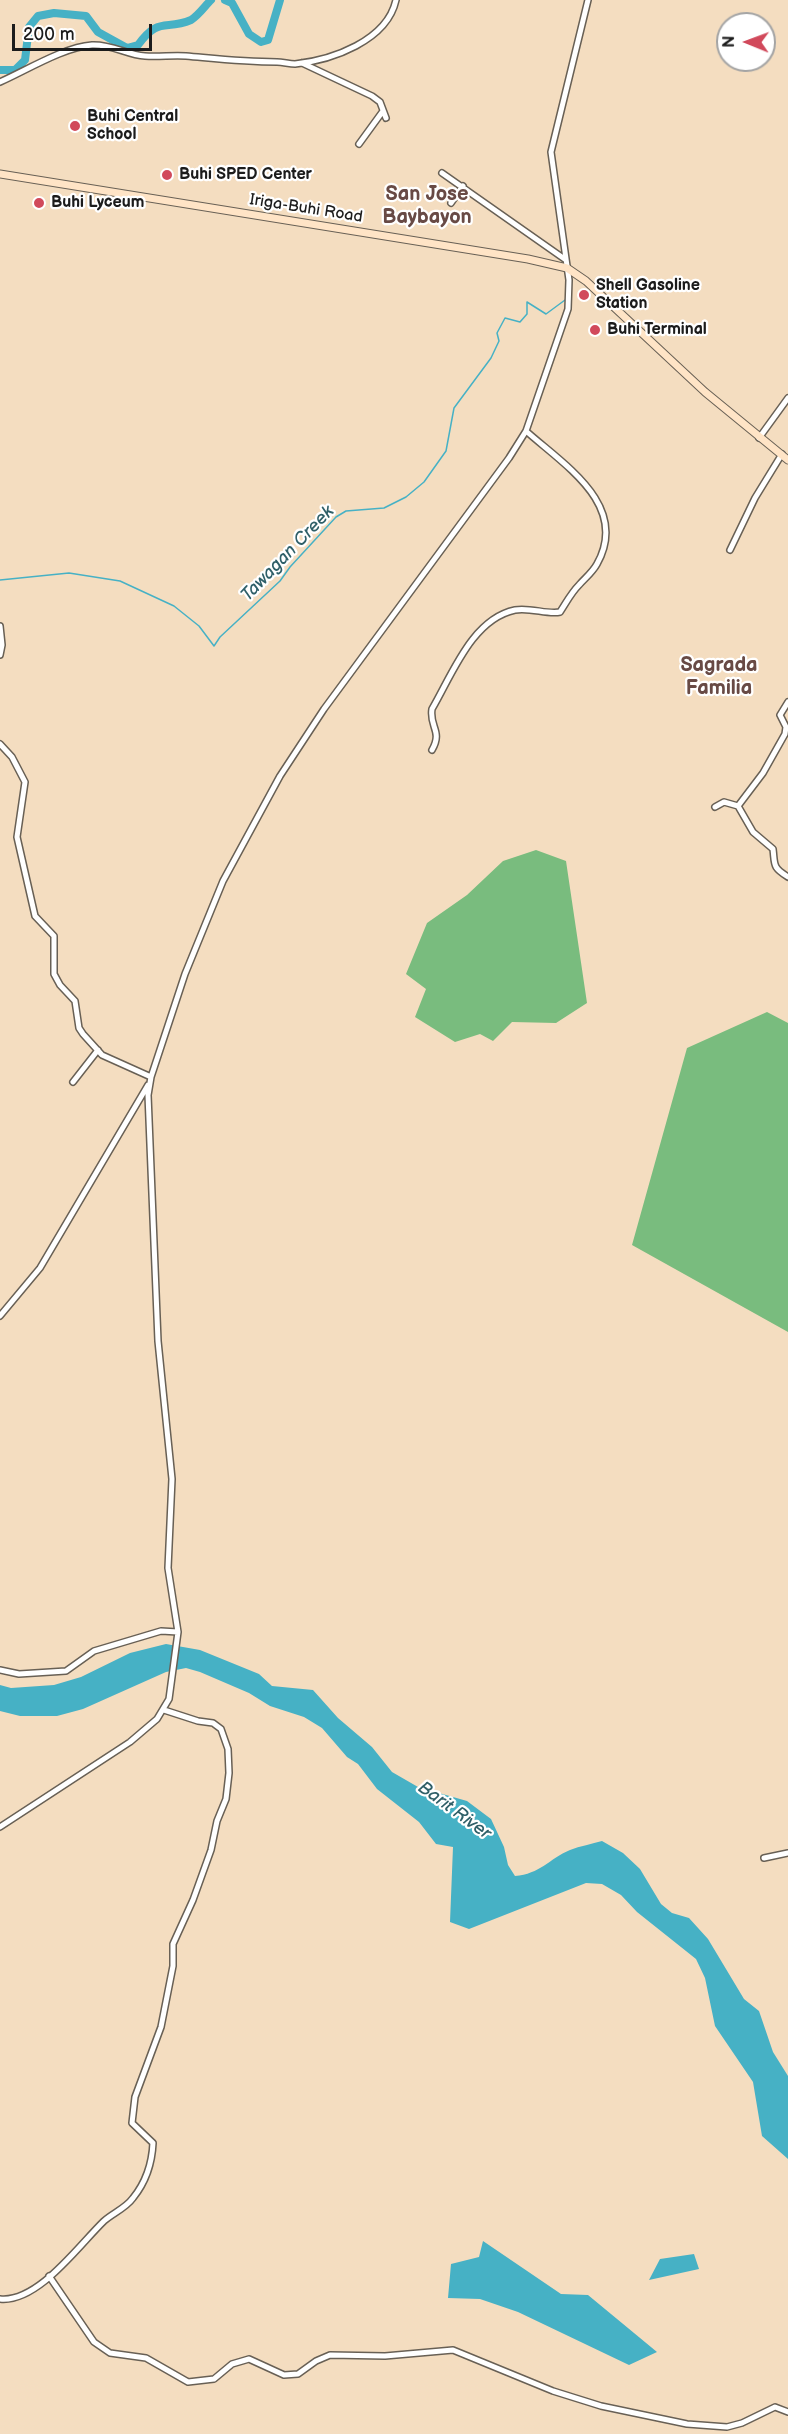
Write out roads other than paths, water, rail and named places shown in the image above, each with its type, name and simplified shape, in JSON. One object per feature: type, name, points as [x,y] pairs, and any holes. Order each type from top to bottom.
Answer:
[{"type":"main road","name":"Iriga-Buhi Road","points":[[0,174],[567,264],[680,369],[759,438],[785,457]]},
{"type":"street","points":[[0,82],[59,54],[90,45],[118,48],[146,57],[184,56],[234,63],[300,63],[348,49],[364,40],[385,24],[394,11],[396,0]]},
{"type":"street","points":[[0,1316],[40,1268],[150,1080],[204,925],[228,871],[280,776],[324,709],[509,459],[526,431],[566,320],[570,296],[551,152],[588,0]]},
{"type":"street","points":[[300,63],[372,96],[380,102],[386,118]]},
{"type":"street","points":[[359,144],[383,111]]},
{"type":"street","points":[[442,172],[567,264]]},
{"type":"street","points":[[451,203],[463,186]]},
{"type":"street","points":[[759,438],[788,398]]},
{"type":"street","points":[[432,750],[438,736],[431,716],[432,710],[466,647],[497,615],[528,608],[560,612],[578,586],[596,567],[604,549],[607,525],[599,502],[589,487],[526,431]]},
{"type":"street","points":[[730,550],[755,498],[785,457]]},
{"type":"street","points":[[0,626],[2,645],[0,655]]},
{"type":"street","points":[[738,806],[763,773],[785,734],[786,727],[780,715],[788,702]]},
{"type":"street","points":[[0,744],[12,757],[25,783],[17,834],[35,916],[53,933],[56,978],[75,1001],[79,1028],[102,1055],[150,1080]]},
{"type":"street","points":[[715,807],[724,802],[738,806],[753,832],[773,849],[772,861],[775,866],[788,877]]},
{"type":"street","points":[[73,1082],[98,1050]]},
{"type":"street","points":[[0,1827],[130,1742],[164,1710],[169,1698],[178,1632],[168,1568],[172,1479],[158,1341],[150,1080]]},
{"type":"street","points":[[0,1670],[20,1674],[66,1671],[93,1651],[161,1631],[178,1632]]},
{"type":"street","points":[[0,2299],[10,2300],[34,2289],[107,2219],[132,2201],[146,2178],[153,2143],[132,2123],[135,2097],[161,2027],[173,1966],[173,1944],[193,1900],[211,1850],[221,1806],[226,1799],[229,1773],[228,1749],[221,1729],[213,1723],[198,1721],[164,1710]]},
{"type":"street","points":[[764,1858],[788,1853]]},
{"type":"street","points":[[49,2276],[94,2342],[110,2353],[146,2358],[188,2382],[214,2379],[232,2364],[249,2359],[284,2375],[298,2374],[316,2361],[330,2355],[385,2356],[453,2350],[553,2391],[601,2406],[687,2424],[727,2427],[742,2423],[776,2407],[788,2412]]},
{"type":"water","name":"Barit River","points":[[166,1644],[200,1650],[259,1674],[272,1686],[313,1690],[338,1718],[372,1747],[392,1772],[418,1787],[467,1801],[491,1819],[504,1847],[508,1865],[515,1876],[538,1869],[570,1850],[602,1841],[623,1853],[640,1869],[661,1904],[672,1913],[689,1918],[708,1939],[744,1999],[759,2011],[773,2052],[788,2076],[788,2159],[762,2136],[753,2082],[715,2026],[705,1978],[696,1959],[637,1912],[621,1895],[602,1884],[586,1883],[469,1929],[450,1922],[453,1847],[436,1844],[419,1822],[377,1789],[358,1764],[347,1757],[322,1728],[304,1717],[270,1706],[249,1693],[200,1672],[186,1668],[166,1672],[83,1709],[57,1716],[20,1716],[0,1711],[0,1685],[11,1688],[54,1685],[81,1677],[130,1653]]},
{"type":"water","points":[[483,2241],[561,2294],[588,2295],[657,2352],[629,2365],[518,2312],[480,2299],[448,2298],[451,2264],[479,2257]]},
{"type":"water","points":[[694,2254],[699,2269],[649,2280],[660,2259]]},
{"type":"waterway","points":[[0,70],[15,70],[25,60],[29,27],[38,16],[54,13],[86,16],[98,32],[127,48],[138,45],[151,30],[157,27],[191,20],[211,0]]},
{"type":"waterway","points":[[225,0],[232,3],[249,34],[261,42],[268,40],[280,0]]},
{"type":"waterway","name":"Tawagan Creek","points":[[0,580],[69,573],[120,581],[174,606],[199,626],[214,646],[220,637],[280,581],[336,517],[346,511],[384,508],[406,497],[424,482],[446,451],[454,408],[491,358],[499,341],[497,333],[505,318],[520,322],[527,314],[527,302],[546,314],[565,300]]},
{"type":"place","name":"Buhi Central School","points":[[75,126]]},
{"type":"place","name":"Buhi SPED Center","points":[[167,175]]},
{"type":"place","name":"Buhi Lyceum","points":[[39,203]]},
{"type":"place","name":"Shell Gasoline Station","points":[[584,295]]},
{"type":"place","name":"Buhi Terminal","points":[[595,330]]},
{"type":"district","name":"San Jose Baybayon","points":[[427,206]]},
{"type":"district","name":"Sagrada Familia","points":[[719,678]]}]
